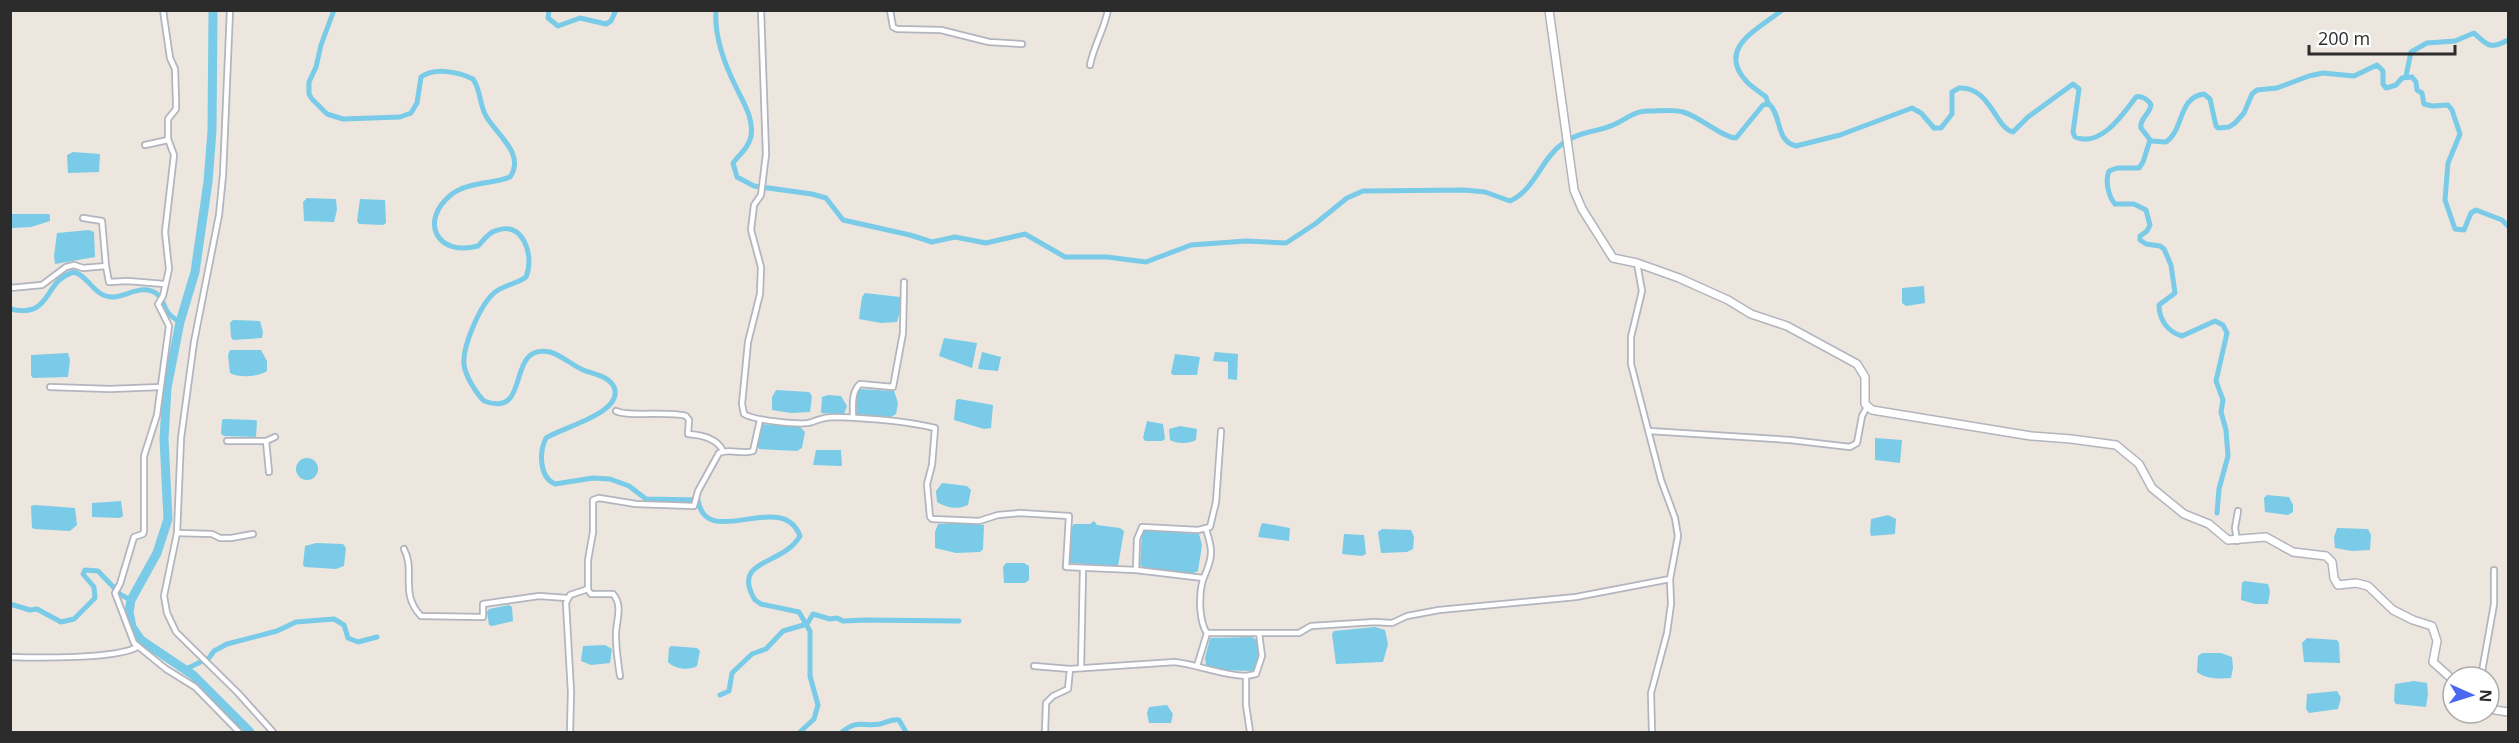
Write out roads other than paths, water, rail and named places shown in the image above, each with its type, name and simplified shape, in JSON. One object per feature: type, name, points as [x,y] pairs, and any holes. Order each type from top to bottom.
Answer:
[{"type":"main road","points":[[1549,10],[1574,190],[1582,209],[1610,255],[1617,260],[1637,263],[1696,285],[1751,314],[1787,326],[1857,364],[1864,374],[1867,407],[1881,412],[2031,436],[2116,446],[2139,464],[2146,482],[2158,494],[2184,514],[2209,524],[2224,538],[2237,541],[2266,537],[2294,552],[2326,556],[2331,562],[2338,585],[2356,583],[2368,586],[2393,610],[2412,620],[2432,626],[2437,641],[2433,662],[2441,669]]},
{"type":"street","points":[[164,10],[170,58],[175,69],[176,101],[176,109],[168,119],[168,140],[174,155],[165,232],[169,269],[163,296],[159,302],[164,320],[169,326],[157,415],[144,456],[144,531],[143,534],[134,537],[120,584],[115,593],[127,629],[137,647],[195,687],[239,732]]},
{"type":"street","points":[[230,10],[223,176],[210,266],[194,342],[181,438],[177,533],[166,584],[165,605],[176,633],[238,693],[273,732]]},
{"type":"street","points":[[761,10],[766,138],[764,183],[752,215],[752,239],[761,267],[760,294],[748,342],[742,410],[747,416],[760,420],[812,422],[819,418],[853,417],[935,428],[932,465],[927,484],[932,519],[979,521],[998,515],[1030,513],[1069,516],[1066,567],[1136,570],[1203,578]]},
{"type":"street","points":[[890,10],[892,27],[897,29],[941,30],[989,42],[1022,44]]},
{"type":"street","points":[[1090,64],[1094,47],[1104,31],[1108,10]]},
{"type":"street","points":[[145,145],[168,140]]},
{"type":"street","points":[[83,218],[102,221],[109,282],[165,284]]},
{"type":"street","points":[[1637,263],[1642,291],[1633,324],[1630,357],[1661,480],[1676,526],[1678,541],[1670,579],[1671,604],[1667,633],[1651,693],[1652,732]]},
{"type":"street","points":[[10,288],[42,285],[66,267],[74,265],[83,268],[106,266]]},
{"type":"street","points":[[853,417],[854,395],[860,384],[893,387],[903,333],[904,282]]},
{"type":"street","points":[[50,387],[110,389],[160,387]]},
{"type":"street","points":[[1649,431],[1790,440],[1850,447],[1857,443],[1862,416],[1867,407]]},
{"type":"street","points":[[616,411],[621,414],[686,416],[689,420],[688,434],[697,434],[718,442],[723,451]]},
{"type":"street","points":[[620,676],[616,637],[618,605],[616,597],[613,594],[591,594],[588,589],[593,500],[605,498],[657,505],[694,506],[696,497],[719,453],[753,451],[760,420]]},
{"type":"street","points":[[1136,570],[1137,540],[1142,527],[1198,530],[1206,529],[1213,520],[1221,431]]},
{"type":"street","points":[[227,441],[266,441],[275,437]]},
{"type":"street","points":[[266,441],[269,472]]},
{"type":"street","points":[[2237,541],[2235,528],[2238,511]]},
{"type":"street","points":[[1206,529],[1211,551],[1208,572],[1203,578],[1200,600],[1203,627],[1207,633]]},
{"type":"street","points":[[177,533],[213,534],[220,538],[253,534]]},
{"type":"street","points":[[404,549],[408,558],[408,593],[421,616],[483,617],[483,604],[538,596],[567,598],[575,592],[588,589]]},
{"type":"street","points":[[1081,669],[1083,569]]},
{"type":"street","points":[[2483,665],[2494,604],[2494,570]]},
{"type":"street","points":[[1207,633],[1299,633],[1311,626],[1392,623],[1407,616],[1439,610],[1483,604],[1576,597],[1670,579]]},
{"type":"street","points":[[567,598],[566,635],[571,692],[570,732]]},
{"type":"street","points":[[1197,666],[1207,633]]},
{"type":"street","points":[[1034,666],[1081,669],[1175,662],[1197,666],[1216,673],[1246,676],[1256,674],[1261,662],[1259,633]]},
{"type":"street","points":[[10,657],[95,656],[128,651],[137,647]]},
{"type":"street","points":[[1045,732],[1046,703],[1053,696],[1068,689],[1070,669]]},
{"type":"street","points":[[1246,676],[1246,705],[1250,732]]},
{"type":"water","points":[[73,152],[100,154],[99,172],[68,173],[67,155]]},
{"type":"water","points":[[307,198],[336,199],[337,210],[334,222],[304,221],[303,202]]},
{"type":"water","points":[[360,199],[385,200],[386,223],[383,225],[359,224],[357,221]]},
{"type":"water","points":[[10,214],[48,214],[50,221],[31,227],[11,228]]},
{"type":"water","points":[[89,230],[94,232],[95,257],[55,264],[57,233]]},
{"type":"water","points":[[1924,286],[1925,303],[1906,306],[1902,303],[1902,288]]},
{"type":"water","points":[[865,293],[900,297],[902,305],[897,322],[881,323],[859,319],[862,297]]},
{"type":"water","points":[[233,320],[260,321],[262,338],[233,340],[230,323]]},
{"type":"water","points":[[944,338],[977,343],[972,368],[939,356]]},
{"type":"water","points":[[230,350],[261,350],[267,361],[267,371],[259,375],[248,376],[230,373],[228,355]]},
{"type":"water","points":[[982,352],[1001,357],[998,371],[978,369]]},
{"type":"water","points":[[1215,352],[1238,354],[1237,380],[1228,379],[1228,362],[1213,361]]},
{"type":"water","points":[[68,353],[70,360],[68,377],[33,378],[31,375],[31,355]]},
{"type":"water","points":[[1175,354],[1200,357],[1197,375],[1173,375],[1171,373]]},
{"type":"water","points":[[860,389],[894,391],[898,403],[896,414],[891,417],[857,414],[857,394]]},
{"type":"water","points":[[776,390],[809,392],[812,396],[810,412],[791,413],[772,410],[772,397]]},
{"type":"water","points":[[841,396],[847,406],[844,414],[821,413],[822,397]]},
{"type":"water","points":[[956,400],[993,405],[991,428],[984,429],[954,420]]},
{"type":"water","points":[[224,419],[257,421],[256,437],[224,436],[221,434]]},
{"type":"water","points":[[1147,421],[1163,424],[1165,439],[1145,441],[1143,438]]},
{"type":"water","points":[[761,424],[800,427],[805,432],[802,448],[797,451],[759,449],[757,444]]},
{"type":"water","points":[[1180,426],[1197,429],[1196,440],[1183,443],[1170,440],[1169,429]]},
{"type":"water","points":[[1875,438],[1902,440],[1900,463],[1875,460]]},
{"type":"water","points":[[816,450],[841,450],[842,466],[813,465]]},
{"type":"water","points":[[303,458],[311,458],[318,465],[318,473],[311,480],[303,480],[296,473],[296,465]]},
{"type":"water","points":[[942,483],[967,486],[971,490],[968,505],[952,508],[937,502],[936,491]]},
{"type":"water","points":[[2267,495],[2289,497],[2293,505],[2293,512],[2288,515],[2265,512],[2264,498]]},
{"type":"water","points":[[121,501],[123,516],[120,518],[92,517],[92,503]]},
{"type":"water","points":[[31,506],[75,508],[77,525],[70,531],[32,528]]},
{"type":"water","points":[[1888,515],[1896,519],[1895,534],[1871,536],[1871,519]]},
{"type":"water","points":[[1094,521],[1097,525],[1120,528],[1124,531],[1118,566],[1070,563],[1071,528],[1074,524],[1090,524]]},
{"type":"water","points":[[1263,523],[1290,528],[1289,541],[1258,537]]},
{"type":"water","points":[[938,524],[984,525],[983,549],[980,552],[956,553],[935,548],[935,532]]},
{"type":"water","points":[[2337,528],[2368,529],[2371,535],[2370,550],[2352,551],[2335,548],[2334,537]]},
{"type":"water","points":[[1382,529],[1411,530],[1414,537],[1413,549],[1407,552],[1381,553],[1378,532]]},
{"type":"water","points":[[1145,530],[1199,534],[1202,545],[1198,571],[1169,574],[1140,565],[1142,532]]},
{"type":"water","points":[[1344,534],[1364,535],[1366,554],[1362,556],[1342,554]]},
{"type":"water","points":[[316,543],[343,544],[346,548],[344,566],[336,569],[305,567],[303,565],[305,546]]},
{"type":"water","points":[[1006,563],[1024,563],[1029,566],[1029,580],[1025,583],[1004,583],[1003,567]]},
{"type":"water","points":[[2244,581],[2268,584],[2270,591],[2268,604],[2255,604],[2241,600]]},
{"type":"water","points":[[509,605],[512,607],[513,621],[489,625],[487,612],[489,609]]},
{"type":"water","points":[[1375,627],[1385,630],[1388,644],[1383,662],[1336,664],[1332,634],[1334,631]]},
{"type":"water","points":[[1252,637],[1257,640],[1259,648],[1255,671],[1216,670],[1206,665],[1205,658],[1210,638]]},
{"type":"water","points":[[2307,638],[2337,640],[2340,663],[2304,662],[2302,643]]},
{"type":"water","points":[[605,645],[612,649],[610,663],[591,665],[581,661],[583,646]]},
{"type":"water","points":[[671,646],[697,648],[700,651],[697,666],[686,669],[678,668],[668,662]]},
{"type":"water","points":[[2202,653],[2221,653],[2232,657],[2231,678],[2209,677],[2197,672],[2198,656]]},
{"type":"water","points":[[2414,681],[2427,683],[2426,707],[2396,704],[2394,701],[2395,684]]},
{"type":"water","points":[[2337,691],[2341,698],[2338,709],[2309,713],[2306,709],[2307,694]]},
{"type":"water","points":[[1167,705],[1173,714],[1171,723],[1149,723],[1147,713],[1149,707]]},
{"type":"waterway","points":[[213,10],[212,131],[208,182],[195,272],[180,322],[167,388],[164,439],[168,519],[157,553],[131,600],[129,612],[132,627],[141,640],[193,675],[250,732]]},
{"type":"waterway","points":[[334,10],[309,82],[309,94],[327,114],[343,119],[400,117],[411,113],[417,103],[421,77],[440,71],[461,74],[473,79],[486,116],[512,152],[514,169],[510,177],[458,190],[442,204],[434,225],[443,242],[452,246],[464,248],[478,246],[490,233],[505,229],[513,230],[519,235],[528,250],[526,277],[494,293],[483,307],[469,337],[464,357],[465,370],[472,385],[484,401],[499,404],[509,400],[527,358],[536,352],[554,353],[583,370],[605,378],[614,387],[615,396],[610,405],[601,412],[546,438],[542,450],[542,464],[550,481],[555,484],[593,478],[610,479],[629,486],[646,499],[698,500],[704,515],[715,521],[729,522],[778,517],[791,523],[800,536],[792,546],[762,564],[749,577],[749,587],[755,600],[761,604],[799,612],[810,631],[810,676],[818,705],[814,719],[800,732]]},
{"type":"waterway","points":[[549,10],[548,18],[558,26],[580,18],[606,24],[611,21],[616,10]]},
{"type":"waterway","points":[[716,10],[721,50],[747,110],[752,129],[748,144],[733,163],[737,177],[754,186],[826,198],[843,220],[932,242],[955,237],[986,243],[1025,234],[1065,257],[1107,257],[1146,262],[1191,245],[1246,241],[1286,243],[1315,224],[1347,198],[1363,191],[1464,190],[1485,192],[1510,201],[1526,190],[1555,150],[1568,140],[1613,125],[1638,112],[1647,111],[1683,112],[1736,138],[1763,105],[1769,104],[1776,114],[1785,139],[1796,146],[1840,135],[1912,108],[1921,113],[1934,128],[1941,128],[1952,114],[1952,92],[1959,88],[1970,89],[1978,94],[2002,124],[2013,132],[2028,117],[2073,84],[2079,89],[2073,132],[2075,137],[2085,139],[2102,134],[2138,97],[2145,98],[2151,105],[2141,128],[2151,141],[2166,142],[2176,130],[2185,107],[2196,96],[2204,94],[2210,99],[2218,128],[2229,127],[2244,113],[2252,94],[2257,90],[2277,88],[2323,73],[2354,76],[2377,65],[2383,71],[2383,84],[2386,88],[2396,85],[2402,78],[2412,77],[2416,82],[2417,90],[2422,93],[2424,104],[2448,105],[2452,110],[2460,134],[2448,163],[2445,200],[2455,229],[2464,230],[2471,213],[2476,210],[2502,220],[2508,226]]},
{"type":"waterway","points":[[1768,103],[1766,97],[1747,82],[1738,70],[1736,59],[1738,49],[1744,40],[1782,10]]},
{"type":"waterway","points":[[2406,76],[2411,52],[2427,43],[2455,41],[2474,33],[2489,45],[2497,45],[2508,40]]},
{"type":"waterway","points":[[2150,140],[2139,168],[2117,168],[2109,171],[2108,188],[2115,204],[2134,204],[2146,210],[2150,225],[2147,231],[2140,236],[2140,240],[2164,249],[2171,265],[2175,293],[2159,305],[2165,325],[2172,332],[2182,336],[2215,321],[2223,325],[2227,333],[2216,381],[2223,400],[2221,412],[2226,430],[2228,456],[2219,489],[2217,513]]},
{"type":"waterway","points":[[10,309],[24,311],[34,309],[41,304],[57,283],[74,272],[84,277],[96,290],[106,296],[112,297],[140,290],[152,291],[157,294],[167,311],[180,322]]},
{"type":"waterway","points":[[10,604],[30,610],[37,609],[61,622],[74,619],[95,598],[94,587],[83,574],[85,570],[98,571],[121,595],[131,600]]},
{"type":"waterway","points":[[720,695],[729,691],[732,673],[752,654],[766,649],[783,631],[807,624],[813,614],[843,621],[959,621]]},
{"type":"waterway","points":[[186,669],[209,658],[214,651],[227,644],[277,631],[296,622],[334,619],[344,625],[348,638],[358,642],[377,637]]},
{"type":"waterway","points":[[842,732],[852,726],[874,725],[892,720],[899,720],[906,732]]}]
